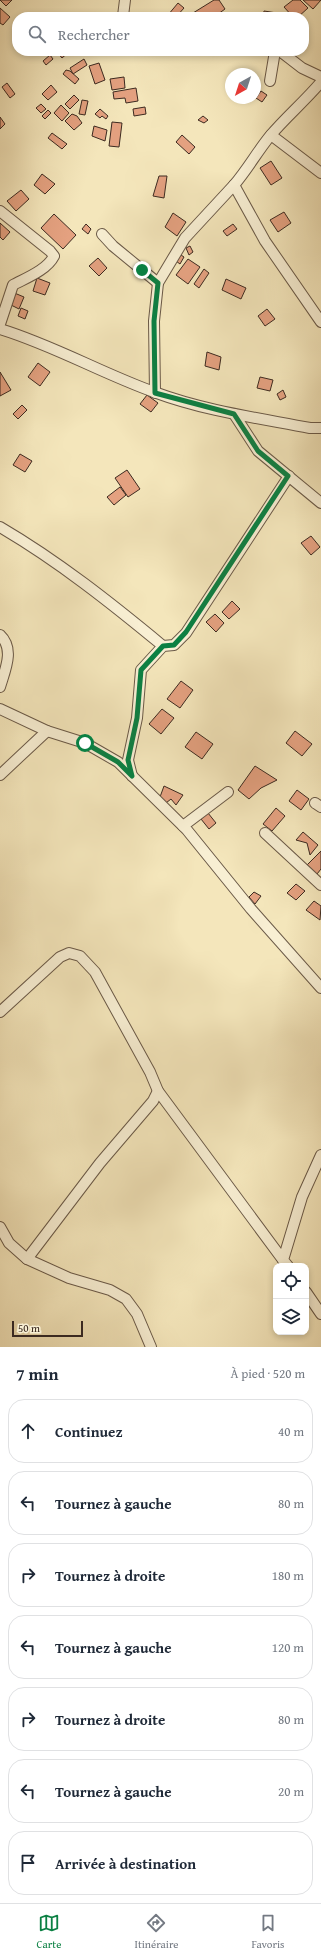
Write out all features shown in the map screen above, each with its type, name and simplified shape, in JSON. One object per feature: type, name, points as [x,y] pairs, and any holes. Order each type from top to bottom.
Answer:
[{"type":"street","points":[[124,12],[125,0]]},
{"type":"street","points":[[270,81],[274,56]]},
{"type":"street","points":[[286,56],[302,68],[321,77]]},
{"type":"street","points":[[155,393],[154,321],[158,283],[185,238],[244,174],[252,158],[271,135],[321,82]]},
{"type":"street","points":[[271,135],[321,174]]},
{"type":"street","points":[[234,185],[265,241],[321,322]]},
{"type":"street","points":[[0,211],[50,250],[54,256],[51,261],[32,275],[12,285],[0,324]]},
{"type":"street","points":[[102,234],[113,246],[158,283]]},
{"type":"street","points":[[0,329],[31,338],[100,372],[155,393],[234,414],[310,428],[321,428]]},
{"type":"street","points":[[234,414],[258,451],[321,502]]},
{"type":"street","points":[[132,776],[128,760],[137,718],[141,670],[163,646],[174,645],[186,632],[288,476]]},
{"type":"street","points":[[0,527],[19,538],[104,598],[163,646]]},
{"type":"street","points":[[0,635],[6,641],[8,647],[7,664],[0,687]]},
{"type":"street","points":[[0,709],[47,730],[85,743],[118,762],[183,826],[251,909],[321,988]]},
{"type":"street","points":[[0,775],[47,730]]},
{"type":"street","points":[[183,826],[228,792]]},
{"type":"street","points":[[265,833],[321,885]]},
{"type":"street","points":[[0,1012],[60,957],[69,953],[80,956],[95,972],[150,1072],[158,1090],[285,1263]]},
{"type":"street","points":[[27,1258],[100,1163],[153,1101],[158,1090]]},
{"type":"street","points":[[285,1263],[302,1197],[321,1155]]},
{"type":"street","points":[[0,1227],[9,1243],[27,1258],[69,1278],[110,1290],[126,1299],[137,1314],[151,1347]]},
{"type":"street","points":[[309,1296],[321,1314]]},
{"type":"building","points":[[0,0],[12,0],[6,6]]},
{"type":"building","points":[[214,0],[219,0],[225,9],[221,12],[195,12]]},
{"type":"building","points":[[293,0],[300,0],[308,8],[304,12],[288,12],[284,7]]},
{"type":"building","points":[[303,0],[321,0],[313,9]]},
{"type":"building","points":[[178,3],[184,8],[180,12],[170,12]]},
{"type":"building","points":[[0,8],[10,17],[3,25],[0,23]]},
{"type":"building","points":[[49,56],[53,59],[46,65],[43,61]]},
{"type":"building","points":[[84,59],[87,65],[73,74],[70,68]]},
{"type":"building","points":[[99,63],[105,80],[95,84],[89,66]]},
{"type":"building","points":[[66,70],[70,71],[79,79],[75,84],[63,74]]},
{"type":"building","points":[[124,77],[125,88],[112,90],[110,79]]},
{"type":"building","points":[[7,83],[15,94],[10,98],[2,87]]},
{"type":"building","points":[[51,85],[57,92],[48,100],[42,94]]},
{"type":"building","points":[[136,88],[138,101],[126,103],[125,98],[114,99],[113,92]]},
{"type":"building","points":[[261,91],[267,95],[261,101]]},
{"type":"building","points":[[74,95],[79,100],[70,109],[65,104]]},
{"type":"building","points":[[82,100],[88,101],[85,115],[79,114]]},
{"type":"building","points":[[41,104],[46,109],[41,113],[36,108]]},
{"type":"building","points":[[61,105],[69,113],[62,121],[54,113]]},
{"type":"building","points":[[145,107],[146,114],[134,116],[133,109]]},
{"type":"building","points":[[100,109],[108,116],[106,119],[102,116],[100,118],[95,114]]},
{"type":"building","points":[[48,110],[51,113],[45,119],[42,116]]},
{"type":"building","points":[[72,114],[77,116],[82,123],[74,130],[65,121]]},
{"type":"building","points":[[203,116],[208,120],[204,123],[198,120]]},
{"type":"building","points":[[0,117],[5,124],[0,129]]},
{"type":"building","points":[[112,122],[122,123],[119,147],[109,146]]},
{"type":"building","points":[[94,126],[107,130],[105,141],[92,136]]},
{"type":"building","points":[[52,133],[67,144],[62,149],[48,138]]},
{"type":"building","points":[[182,135],[195,147],[189,154],[176,142]]},
{"type":"building","points":[[271,161],[282,178],[271,185],[260,168]]},
{"type":"building","points":[[42,174],[55,184],[45,194],[34,185]]},
{"type":"building","points":[[159,176],[167,176],[164,198],[153,196]]},
{"type":"building","points":[[21,190],[29,199],[16,211],[7,201]]},
{"type":"building","points":[[284,212],[291,223],[278,232],[270,220]]},
{"type":"building","points":[[173,213],[186,222],[177,236],[165,227]]},
{"type":"building","points":[[54,214],[76,235],[63,249],[41,228]]},
{"type":"building","points":[[0,223],[10,232],[3,240],[0,237]]},
{"type":"building","points":[[86,224],[91,229],[88,234],[82,229]]},
{"type":"building","points":[[233,224],[237,229],[227,236],[223,231]]},
{"type":"building","points":[[190,246],[193,252],[189,255],[186,248]]},
{"type":"building","points":[[181,255],[184,257],[180,264],[176,261]]},
{"type":"building","points":[[98,258],[107,268],[99,276],[89,266]]},
{"type":"building","points":[[188,259],[200,267],[188,284],[176,275]]},
{"type":"building","points":[[204,269],[209,273],[199,288],[194,284]]},
{"type":"building","points":[[37,278],[50,283],[45,295],[33,291]]},
{"type":"building","points":[[226,279],[246,288],[241,299],[222,290]]},
{"type":"building","points":[[12,292],[24,297],[19,309],[7,303]]},
{"type":"building","points":[[21,308],[28,311],[25,319],[18,316]]},
{"type":"building","points":[[267,309],[275,319],[265,326],[258,316]]},
{"type":"building","points":[[207,352],[221,357],[219,370],[205,366]]},
{"type":"building","points":[[38,363],[50,372],[40,386],[28,377]]},
{"type":"building","points":[[0,372],[11,390],[0,396]]},
{"type":"building","points":[[260,377],[273,380],[270,391],[257,388]]},
{"type":"building","points":[[283,390],[286,397],[280,400],[277,394]]},
{"type":"building","points":[[147,395],[158,403],[151,412],[140,404]]},
{"type":"building","points":[[22,405],[27,410],[18,419],[13,414]]},
{"type":"building","points":[[20,454],[32,461],[25,472],[13,465]]},
{"type":"building","points":[[127,470],[140,489],[128,497],[115,478]]},
{"type":"building","points":[[120,487],[126,495],[114,505],[107,497]]},
{"type":"building","points":[[311,536],[320,547],[311,555],[301,543]]},
{"type":"building","points":[[232,601],[240,609],[229,619],[222,612]]},
{"type":"building","points":[[215,614],[224,623],[216,632],[206,622]]},
{"type":"building","points":[[181,681],[193,690],[180,708],[167,699]]},
{"type":"building","points":[[162,709],[174,718],[161,734],[149,724]]},
{"type":"building","points":[[295,731],[312,744],[302,756],[286,743]]},
{"type":"building","points":[[196,732],[213,744],[202,759],[185,747]]},
{"type":"building","points":[[255,766],[277,780],[261,788],[249,799],[238,790]]},
{"type":"building","points":[[164,786],[183,795],[176,805],[171,799],[166,803],[160,797]]},
{"type":"building","points":[[297,790],[309,799],[301,810],[289,801]]},
{"type":"building","points":[[276,808],[285,816],[272,831],[263,824]]},
{"type":"building","points":[[208,813],[216,823],[209,829],[201,819]]},
{"type":"building","points":[[303,832],[318,845],[310,855],[307,843],[296,840]]},
{"type":"building","points":[[321,851],[321,869],[317,874],[307,865]]},
{"type":"building","points":[[296,884],[305,891],[296,900],[287,893]]},
{"type":"building","points":[[254,892],[261,896],[255,904],[249,897]]},
{"type":"building","points":[[314,901],[321,906],[320,920],[306,910]]},
{"type":"route","points":[[85,743],[118,762],[132,776],[128,760],[137,718],[141,670],[163,646],[174,645],[186,632],[288,476],[258,451],[234,414],[199,406],[155,393],[154,321],[158,283],[142,270]]}]
